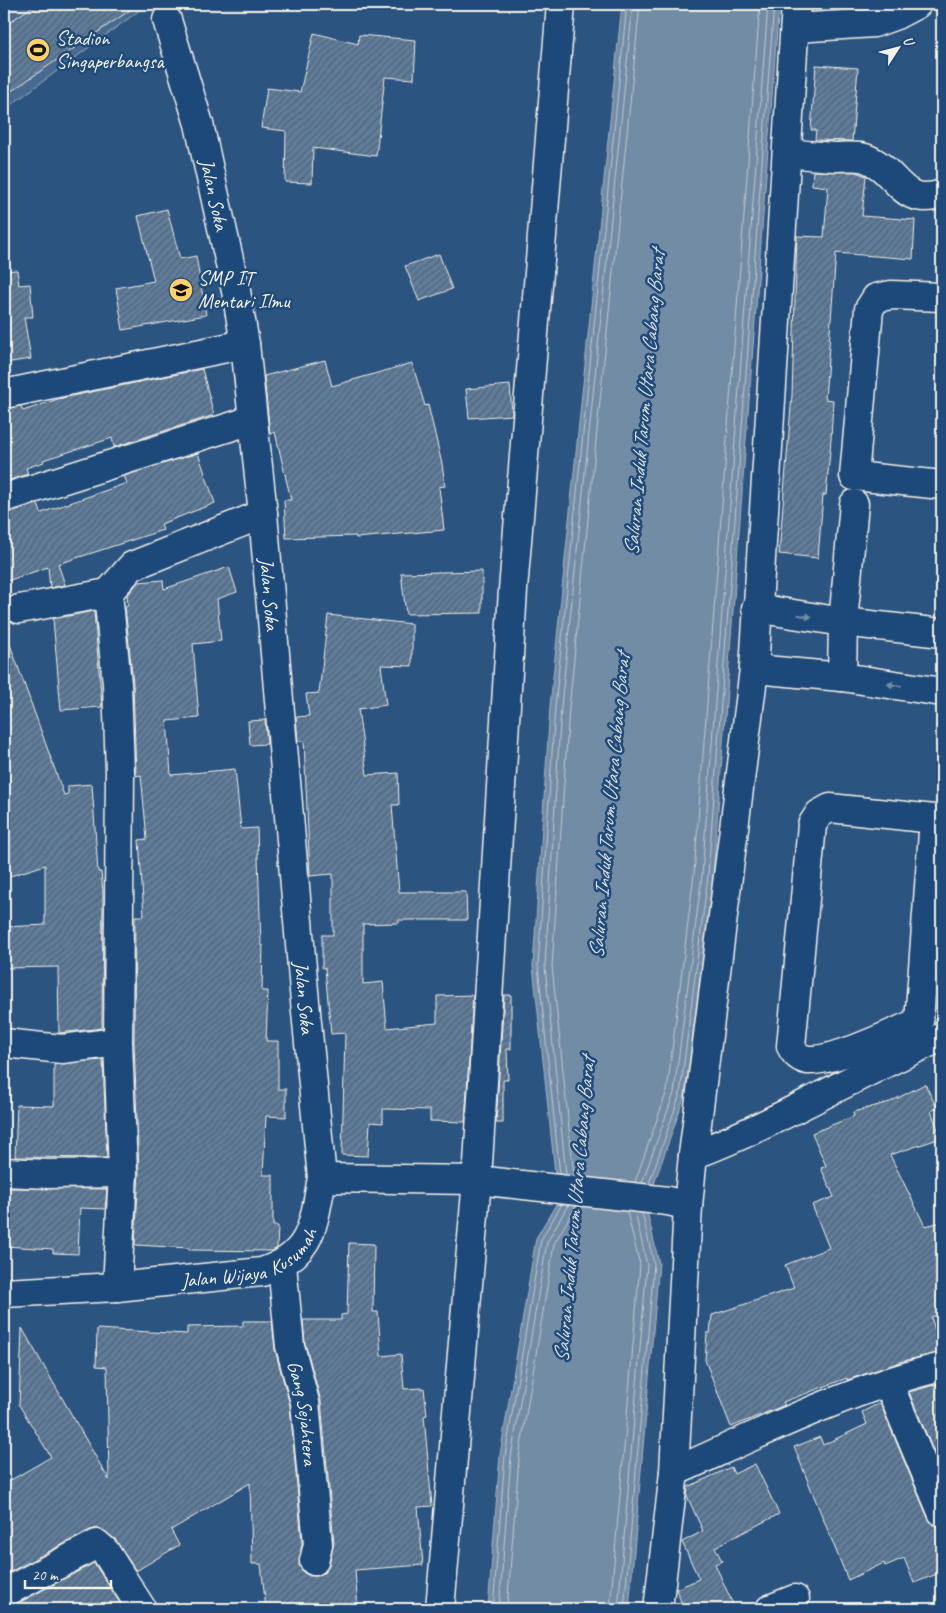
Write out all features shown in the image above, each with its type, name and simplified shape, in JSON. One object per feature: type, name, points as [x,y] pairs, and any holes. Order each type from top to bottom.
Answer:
[{"type":"street","points":[[440,1609],[477,1180],[513,590],[561,4]]},
{"type":"street","points":[[658,1609],[674,1472],[678,1204],[693,1155],[754,669],[756,608],[796,16],[874,23],[896,15],[917,4]]},
{"type":"street","name":"Jalan Soka","points":[[167,20],[199,124],[236,291],[245,344],[264,514],[304,991],[322,1178]]},
{"type":"street","points":[[788,153],[810,156],[862,157],[879,165],[916,197],[928,199],[942,194]]},
{"type":"street","points":[[942,297],[891,295],[876,298],[869,310],[854,476],[942,485]]},
{"type":"street","points":[[4,394],[245,344]]},
{"type":"street","points":[[4,498],[252,420]]},
{"type":"street","points":[[842,677],[842,622],[854,504]]},
{"type":"street","points":[[19,610],[108,593],[132,566],[264,514]]},
{"type":"street","points":[[108,593],[117,684],[120,772],[118,1042],[123,1173],[117,1287]]},
{"type":"street","points":[[756,608],[842,622],[942,634]]},
{"type":"street","points":[[754,669],[842,677],[942,692]]},
{"type":"street","points":[[830,808],[938,820],[931,1018],[824,1058],[806,1060],[794,1054],[790,1046],[812,825],[820,814],[830,808]]},
{"type":"street","points":[[693,1155],[730,1141],[804,1106],[860,1074],[942,1037]]},
{"type":"street","points":[[4,1043],[62,1049],[118,1042]]},
{"type":"street","points":[[4,1172],[49,1174],[123,1173]]},
{"type":"street","points":[[322,1178],[477,1180],[541,1185],[678,1204]]},
{"type":"street","name":"Jalan Wijaya Kusumah","points":[[4,1293],[117,1287],[262,1272],[282,1265],[298,1252],[313,1228],[322,1178]]},
{"type":"street","name":"Gang Sejahtera","points":[[282,1265],[290,1346],[305,1402],[318,1544],[314,1561]]},
{"type":"street","points":[[674,1472],[811,1411],[888,1382],[942,1367]]},
{"type":"street","points":[[888,1382],[942,1512]]},
{"type":"street","points":[[4,1593],[97,1544],[106,1551],[142,1609]]},
{"type":"street","points":[[770,1609],[795,1599]]},
{"type":"shaded area","name":"Stadion Singaperbangsa","points":[[4,4],[148,4],[4,110]]},
{"type":"water","name":"Saluran Induk Tarum Utara Cabang Barat","points":[[622,4],[779,4],[713,876],[685,1095],[646,1207],[659,1263],[629,1609],[488,1609],[500,1455],[536,1238],[558,1201],[533,966],[550,706]]},
{"type":"building","name":"Stadion Singaperbangsa","points":[[36,4],[139,4],[4,96],[4,26]]},
{"type":"building","points":[[314,33],[358,44],[359,35],[416,40],[414,79],[385,77],[376,156],[313,148],[312,183],[285,182],[286,131],[261,128],[267,88],[300,92]]},
{"type":"building","points":[[816,65],[858,68],[852,141],[815,140],[816,130],[811,130]]},
{"type":"building","points":[[813,171],[856,172],[866,176],[862,216],[915,220],[913,259],[836,253],[825,399],[833,400],[831,440],[826,495],[823,495],[818,558],[779,554],[792,395],[797,236],[824,237],[828,187],[812,185]]},
{"type":"building","points":[[167,209],[180,259],[196,256],[206,315],[123,330],[116,288],[154,281],[138,216]]},
{"type":"building","points":[[439,254],[452,289],[419,301],[405,266]]},
{"type":"building","points":[[17,270],[19,285],[30,284],[33,317],[24,317],[31,359],[4,363],[4,271]]},
{"type":"building","points":[[325,360],[332,386],[412,363],[425,406],[428,405],[442,464],[445,486],[439,487],[444,530],[356,538],[356,536],[286,538],[284,500],[291,500],[275,432],[270,434],[264,376]]},
{"type":"building","points":[[202,369],[214,415],[114,447],[112,438],[43,460],[44,462],[26,468],[28,474],[4,482],[4,409],[21,406],[23,411],[58,399]]},
{"type":"building","points":[[510,385],[512,415],[469,418],[466,389]]},
{"type":"building","points":[[198,453],[215,503],[161,524],[163,530],[58,564],[65,585],[50,588],[48,567],[4,582],[4,513],[38,504],[41,513],[127,483],[124,476]]},
{"type":"building","points":[[229,567],[237,592],[217,599],[221,641],[193,644],[199,718],[167,721],[171,775],[235,769],[241,829],[257,828],[261,945],[263,945],[262,991],[268,991],[266,1041],[278,1041],[278,1089],[286,1089],[286,1117],[266,1116],[263,1175],[273,1175],[273,1226],[278,1226],[277,1248],[272,1251],[189,1250],[189,1248],[135,1245],[139,1172],[134,1042],[135,916],[144,916],[139,840],[147,839],[141,775],[136,776],[133,683],[125,606],[128,606],[127,596],[138,582],[163,580],[164,589]]},
{"type":"building","points":[[482,571],[482,613],[406,614],[401,573]]},
{"type":"building","points":[[94,611],[102,707],[61,710],[53,619]]},
{"type":"building","points":[[328,615],[412,624],[412,666],[381,665],[386,705],[358,709],[367,775],[398,773],[399,805],[392,805],[399,892],[466,892],[467,920],[399,920],[399,923],[363,924],[363,984],[383,982],[387,1028],[437,1023],[437,996],[473,995],[465,1122],[430,1121],[430,1110],[383,1109],[383,1123],[370,1122],[368,1156],[342,1155],[345,1033],[331,1034],[325,968],[322,968],[322,935],[333,935],[333,874],[310,876],[304,741],[298,741],[296,717],[309,716],[306,694],[319,693]]},
{"type":"building","points":[[4,636],[7,636],[64,795],[68,794],[68,786],[92,784],[98,872],[101,872],[103,892],[102,1028],[59,1033],[58,967],[4,968],[4,927],[45,925],[45,865],[4,878]]},
{"type":"building","points":[[265,720],[267,744],[250,745],[248,721]]},
{"type":"building","points":[[504,995],[511,995],[511,1049],[507,1049],[508,1080],[503,1080],[503,1123],[496,1123]]},
{"type":"building","points":[[103,1060],[107,1158],[15,1157],[17,1105],[54,1106],[54,1064]]},
{"type":"building","points":[[925,1084],[937,1108],[931,1111],[941,1138],[890,1155],[925,1226],[942,1222],[942,1314],[931,1317],[942,1352],[903,1361],[847,1380],[847,1378],[783,1402],[785,1405],[731,1427],[705,1360],[707,1333],[710,1333],[712,1315],[794,1288],[785,1265],[829,1248],[812,1205],[834,1197],[821,1168],[826,1166],[812,1133],[854,1116],[853,1112],[890,1102]]},
{"type":"building","points":[[4,1188],[107,1189],[105,1209],[80,1208],[78,1254],[53,1253],[53,1249],[4,1246]]},
{"type":"building","points":[[349,1243],[374,1244],[373,1312],[378,1312],[381,1356],[401,1354],[404,1389],[424,1388],[427,1415],[424,1416],[432,1506],[418,1507],[423,1565],[355,1570],[358,1609],[266,1609],[261,1564],[252,1564],[250,1483],[171,1530],[179,1545],[136,1571],[115,1539],[98,1528],[90,1530],[4,1575],[4,1484],[51,1457],[19,1405],[22,1328],[109,1480],[107,1367],[96,1366],[97,1329],[187,1334],[187,1327],[243,1326],[243,1321],[272,1321],[275,1350],[290,1405],[302,1543],[299,1565],[303,1572],[310,1576],[318,1576],[325,1572],[329,1565],[334,1543],[321,1401],[305,1343],[303,1320],[341,1320],[341,1315],[347,1314]]},
{"type":"building","points":[[942,1383],[942,1472],[909,1392]]},
{"type":"building","points":[[880,1403],[928,1518],[933,1525],[942,1527],[942,1572],[914,1583],[904,1558],[885,1566],[884,1563],[848,1580],[794,1447],[820,1437],[823,1445],[867,1424],[862,1412]]},
{"type":"building","points":[[755,1464],[779,1514],[715,1547],[722,1561],[715,1564],[735,1609],[714,1609],[713,1606],[707,1609],[684,1609],[676,1589],[699,1579],[682,1542],[703,1531],[687,1496],[688,1487],[731,1467],[734,1474]]},
{"type":"building","points":[[94,1563],[124,1609],[4,1609],[11,1607]]},
{"type":"place","name":"Stadion Singaperbangsa","points":[[38,50]]},
{"type":"place","name":"SMP IT Mentari Ilmu","points":[[181,290]]}]
